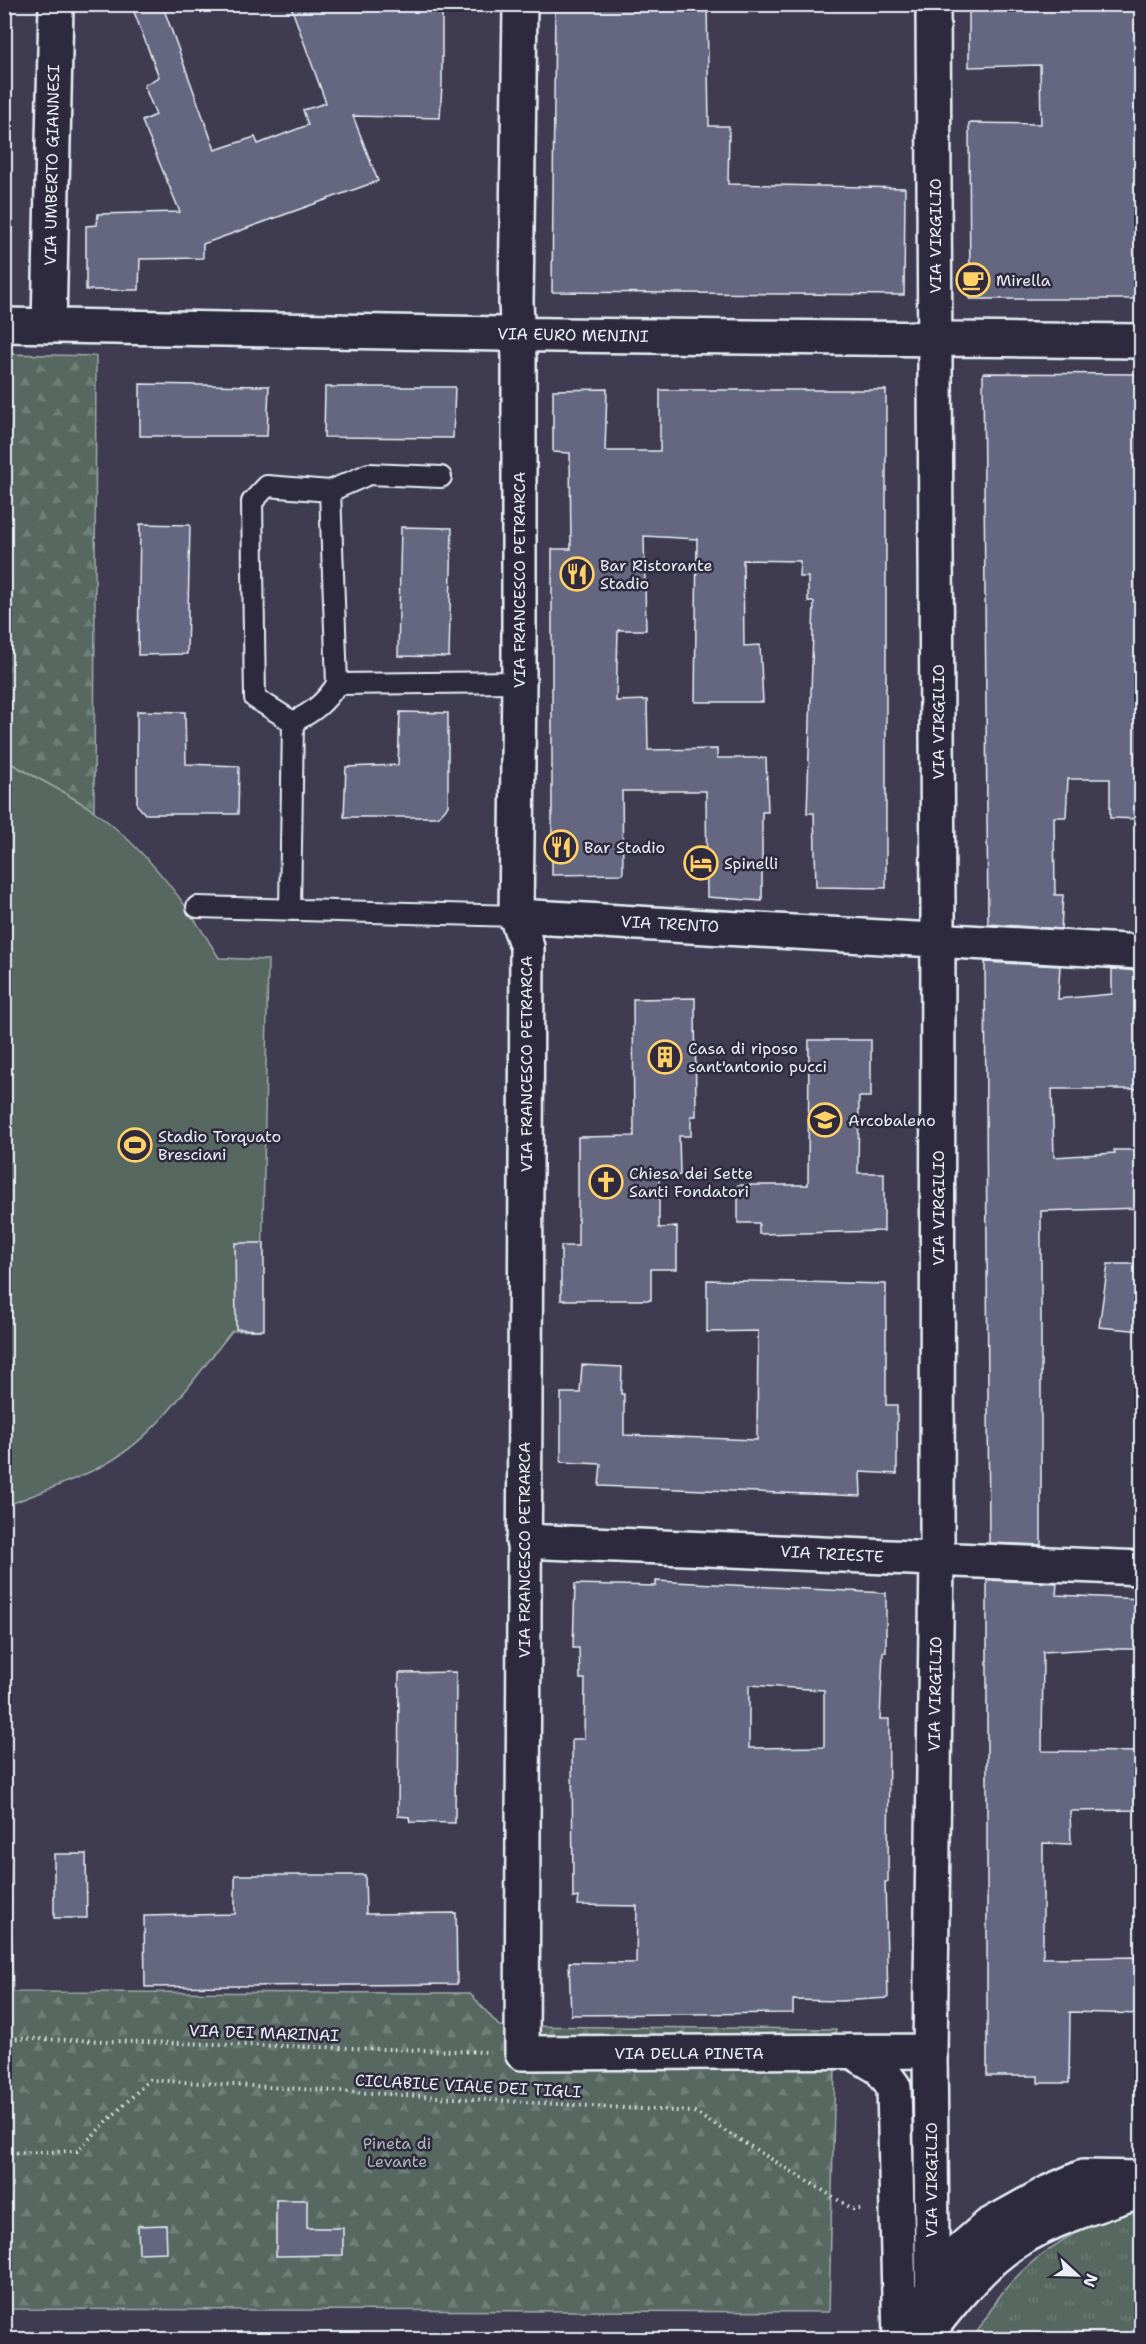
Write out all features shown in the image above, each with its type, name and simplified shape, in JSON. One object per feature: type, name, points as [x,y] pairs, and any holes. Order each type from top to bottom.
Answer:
[{"type":"street","name":"VIA UMBERTO GIANNESI","points":[[49,326],[56,4]]},
{"type":"street","name":"VIA FRANCESCO PETRARCA","points":[[520,4],[516,294],[519,335],[516,916],[527,946],[522,2053]]},
{"type":"street","name":"VIA VIRGILIO","points":[[932,2333],[930,2051],[937,1559],[938,939],[933,4]]},
{"type":"street","name":"VIA EURO MENINI","points":[[4,325],[519,335],[1142,341]]},
{"type":"street","name":"VIA TRENTO","points":[[516,916],[1142,952]]},
{"type":"street","name":"VIA TRIESTE","points":[[523,1541],[1142,1568]]},
{"type":"street","name":"VIA DELLA PINETA","points":[[522,2053],[930,2051]]},
{"type":"street","points":[[855,2052],[880,2068],[894,2087],[899,2339]]},
{"type":"street","points":[[899,2339],[962,2248],[988,2226],[1083,2177],[1142,2178]]},
{"type":"street","points":[[932,2333],[964,2288],[1004,2250],[1052,2223],[1142,2190]]},
{"type":"lane","points":[[293,722],[255,698],[252,502],[267,486],[330,491],[369,474],[441,477]]},
{"type":"lane","points":[[293,722],[316,710],[327,700],[337,684],[330,491]]},
{"type":"lane","points":[[337,684],[519,682]]},
{"type":"lane","points":[[290,910],[293,722]]},
{"type":"lane","name":"VIA TRENTO","points":[[197,907],[516,916]]},
{"type":"path","name":"VIA DEI MARINAI","points":[[4,2038],[522,2053]]},
{"type":"path","name":"CICLABILE VIALE DEI TIGLI","points":[[4,2153],[77,2151],[148,2080],[694,2112],[853,2209],[895,2209]]},
{"type":"green space","points":[[5,354],[96,356],[94,811],[5,762]]},
{"type":"green space","name":"Stadio Torquato Bresciani","points":[[5,762],[65,793],[113,826],[164,878],[193,917],[219,958],[268,960],[261,1330],[232,1331],[156,1425],[119,1456],[75,1479],[5,1506]]},
{"type":"green space","name":"Pineta di Levante","points":[[4,1673],[13,1992],[470,1993],[499,2026],[836,2029],[829,2312],[5,2309]]},
{"type":"green space","points":[[1141,2205],[1141,2333],[977,2332],[1002,2293],[1016,2277],[1048,2250],[1083,2229]]},
{"type":"building","points":[[131,4],[162,4],[215,150],[255,137],[258,144],[308,125],[303,110],[326,103],[290,4],[442,4],[440,118],[353,116],[378,181],[203,244],[203,258],[140,259],[139,290],[86,290],[86,226],[97,225],[98,214],[180,212],[142,121],[156,115],[144,85],[159,77]]},
{"type":"building","points":[[555,4],[707,4],[709,126],[729,126],[728,184],[905,188],[904,295],[552,292]]},
{"type":"building","points":[[969,4],[1142,4],[1142,299],[970,299],[969,123],[1041,124],[1040,65],[969,67]]},
{"type":"building","points":[[983,373],[1142,374],[1142,819],[1110,818],[1110,779],[1068,779],[1066,817],[1054,817],[1055,895],[1063,895],[1061,929],[988,924]]},
{"type":"building","points":[[140,384],[269,386],[267,436],[140,436]]},
{"type":"building","points":[[325,387],[455,387],[453,438],[324,437]]},
{"type":"building","points":[[607,389],[605,451],[660,451],[660,390],[886,390],[886,888],[816,887],[814,813],[807,813],[814,602],[808,602],[808,577],[799,577],[800,561],[743,560],[744,646],[760,645],[763,702],[695,702],[697,539],[644,536],[646,630],[618,630],[616,701],[647,700],[648,750],[717,749],[717,758],[766,758],[768,812],[762,812],[762,901],[707,897],[706,791],[622,791],[623,874],[552,875],[552,549],[571,549],[570,453],[553,452],[553,390]]},
{"type":"building","points":[[140,524],[190,525],[187,654],[138,655]]},
{"type":"building","points":[[401,527],[452,528],[449,657],[398,656]]},
{"type":"building","points":[[137,711],[185,712],[186,764],[239,766],[238,814],[145,814],[137,805]]},
{"type":"building","points":[[400,712],[448,713],[448,806],[438,817],[344,817],[346,767],[398,765]]},
{"type":"building","points":[[985,962],[1060,966],[1058,999],[1112,994],[1112,969],[1142,971],[1142,1089],[1052,1089],[1054,1157],[1115,1153],[1114,1150],[1142,1150],[1142,1208],[1041,1211],[1041,1545],[989,1543]]},
{"type":"building","points":[[695,998],[696,1116],[691,1116],[691,1136],[679,1136],[680,1175],[659,1177],[659,1228],[677,1227],[677,1269],[651,1269],[651,1300],[561,1300],[561,1246],[578,1246],[578,1137],[634,1136],[633,999]]},
{"type":"building","points":[[809,1040],[871,1040],[871,1097],[859,1097],[858,1173],[884,1173],[884,1231],[759,1234],[759,1223],[738,1223],[738,1185],[808,1185]]},
{"type":"building","points":[[235,1243],[264,1243],[264,1330],[236,1329]]},
{"type":"building","points":[[1108,1264],[1142,1264],[1142,1331],[1099,1327]]},
{"type":"building","points":[[707,1280],[886,1284],[886,1405],[897,1405],[897,1474],[860,1472],[861,1496],[599,1486],[601,1464],[561,1462],[561,1393],[580,1393],[582,1365],[622,1367],[624,1435],[757,1440],[758,1331],[707,1332]]},
{"type":"building","points":[[987,1580],[1057,1583],[1056,1595],[1142,1599],[1142,1649],[1111,1648],[1043,1652],[1042,1751],[1142,1752],[1142,1810],[1070,1811],[1071,1844],[1043,1843],[1043,1958],[1142,1957],[1142,2014],[1070,2012],[1069,2083],[1038,2083],[1038,2076],[987,2076]]},
{"type":"building","points":[[656,1581],[886,1593],[886,1652],[883,1652],[880,1719],[889,1719],[888,1882],[885,1882],[888,1998],[840,2001],[793,2000],[793,2013],[571,2015],[569,1962],[636,1963],[637,1906],[578,1905],[579,1897],[573,1898],[572,1739],[584,1739],[585,1679],[580,1679],[579,1648],[573,1648],[575,1584],[656,1586]],"holes":[[[749,1685],[824,1690],[824,1747],[749,1748]]]},
{"type":"building","points":[[456,1672],[455,1823],[410,1822],[409,1817],[398,1816],[399,1673]]},
{"type":"building","points":[[54,1854],[86,1854],[87,1918],[54,1918]]},
{"type":"building","points":[[235,1875],[365,1875],[366,1914],[456,1913],[457,1984],[145,1987],[144,1916],[235,1914]]},
{"type":"building","points":[[276,2200],[307,2200],[307,2228],[343,2228],[343,2255],[276,2256]]},
{"type":"building","points":[[166,2225],[167,2252],[139,2253],[138,2226]]},
{"type":"place","name":"Mirella","points":[[973,280]]},
{"type":"place","name":"Bar Ristorante Stadio","points":[[577,574]]},
{"type":"place","name":"Bar Stadio","points":[[561,847]]},
{"type":"place","name":"Spinelli","points":[[701,863]]},
{"type":"place","name":"Casa di riposo sant'antonio pucci","points":[[665,1057]]},
{"type":"place","name":"Arcobaleno","points":[[825,1120]]},
{"type":"place","name":"Stadio Torquato Bresciani","points":[[135,1145]]},
{"type":"place","name":"Chiesa dei Sette Santi Fondatori","points":[[606,1182]]}]
